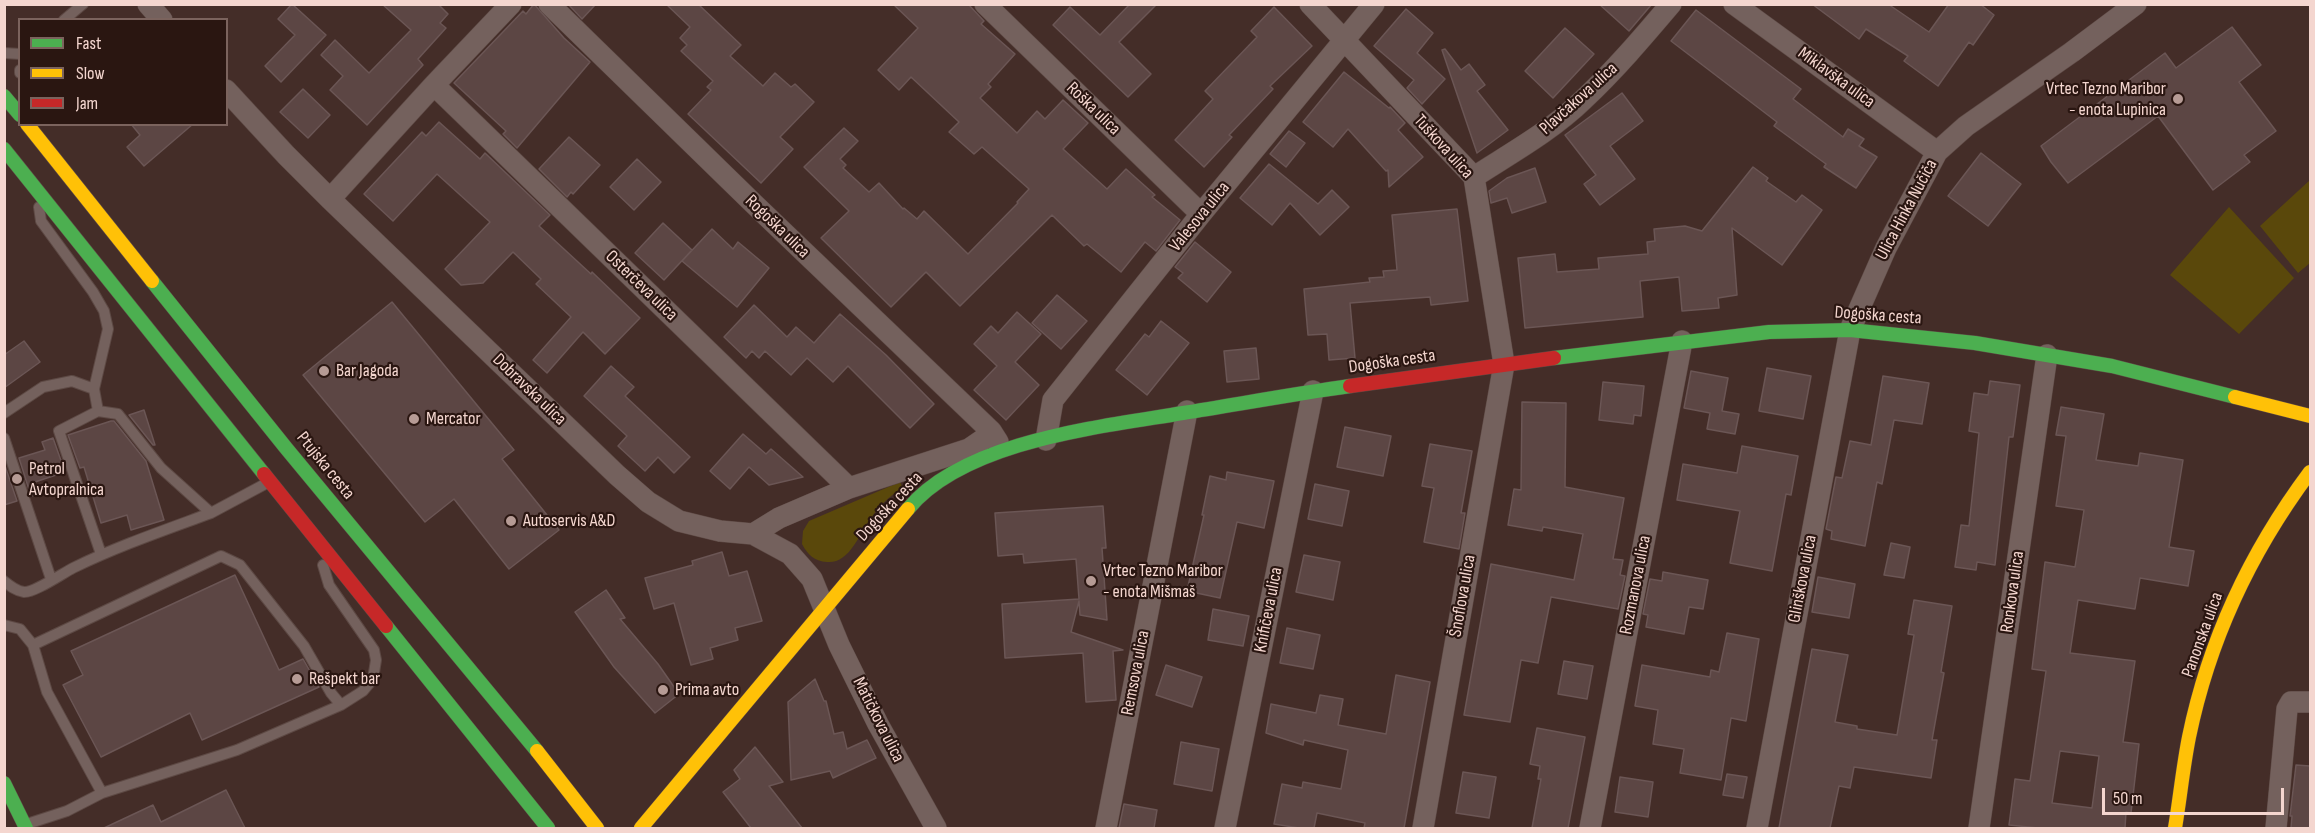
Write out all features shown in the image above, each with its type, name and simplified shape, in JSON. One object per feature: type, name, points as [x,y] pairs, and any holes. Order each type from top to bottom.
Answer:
[{"type":"street","points":[[148,4],[160,18]]},
{"type":"street","points":[[330,199],[511,4]]},
{"type":"street","name":"Rogoška ulica","points":[[549,4],[991,431],[1003,450]]},
{"type":"street","name":"Roška ulica","points":[[985,4],[1201,214]]},
{"type":"street","name":"Tuškova ulica","points":[[1310,4],[1474,177],[1504,364]]},
{"type":"street","name":"Valesova ulica","points":[[1046,440],[1053,400],[1201,214],[1374,4]]},
{"type":"street","name":"Plavčakova ulica","points":[[1474,177],[1542,134],[1582,101],[1636,45],[1671,4]]},
{"type":"street","name":"Miklavška ulica","points":[[1734,4],[1937,152]]},
{"type":"street","name":"Ulica Hinka Nučiča","points":[[1850,330],[1886,248],[1937,152],[1966,126],[2136,4]]},
{"type":"street","name":"Osterčeva ulica","points":[[434,85],[849,488]]},
{"type":"street","name":"Dobravska ulica","points":[[228,92],[285,155],[330,199],[617,475],[648,502],[679,521],[720,531],[753,534],[790,554],[812,579],[824,609]]},
{"type":"street","points":[[4,96],[18,113]]},
{"type":"street","name":"Ptujska cesta","points":[[29,126],[286,448],[555,772],[597,828]]},
{"type":"street","points":[[4,149],[548,828]]},
{"type":"street","name":"Dogoška cesta","points":[[641,828],[915,500],[936,482],[963,466],[1003,450],[1100,427],[1313,391],[1504,364],[1769,332],[1850,330],[1975,342],[2112,366],[2310,416]]},
{"type":"street","name":"Glinškova ulica","points":[[1757,828],[1850,330]]},
{"type":"street","name":"Rozmanova ulica","points":[[1590,828],[1682,341]]},
{"type":"street","name":"Ronkova ulica","points":[[1979,828],[2047,355]]},
{"type":"street","name":"Šnoflova ulica","points":[[1423,828],[1504,364]]},
{"type":"street","name":"Knifičeva ulica","points":[[1225,828],[1313,391]]},
{"type":"street","name":"Remsova ulica","points":[[1106,828],[1187,411]]},
{"type":"street","points":[[753,534],[779,518],[849,488],[969,449],[991,431]]},
{"type":"street","name":"Panonska ulica","points":[[2175,828],[2190,737],[2205,679],[2222,630],[2243,580],[2268,534],[2310,472]]},
{"type":"street","name":"Matičkova ulica","points":[[824,609],[878,724],[936,828]]},
{"type":"street","points":[[2276,828],[2287,709],[2291,702],[2300,700],[2310,702]]},
{"type":"street","points":[[4,783],[25,827]]},
{"type":"lane","points":[[66,18],[83,4]]},
{"type":"lane","points":[[50,134],[50,153]]},
{"type":"lane","points":[[38,192],[40,221],[93,292],[104,311],[108,328],[94,389],[98,411]]},
{"type":"lane","points":[[4,413],[43,387],[72,381],[94,389]]},
{"type":"lane","points":[[102,554],[59,431],[98,411],[118,414],[161,468],[211,513]]},
{"type":"lane","points":[[4,438],[51,579]]},
{"type":"lane","points":[[4,581],[12,588],[25,592],[38,589],[51,579],[102,554],[211,513],[270,481]]},
{"type":"lane","points":[[25,827],[67,811],[102,793],[237,750],[341,705],[363,691],[373,679],[376,660],[374,650],[329,585],[323,567],[325,550]]},
{"type":"lane","points":[[33,645],[222,556],[240,566],[303,646],[331,693],[341,705]]},
{"type":"lane","points":[[4,625],[20,629],[33,645],[47,692],[102,793]]},
{"type":"shaded area","points":[[2310,180],[2310,263],[2298,273],[2260,226]]},
{"type":"shaded area","points":[[2229,207],[2294,278],[2239,334],[2170,275]]},
{"type":"shaded area","points":[[900,482],[903,488],[880,507],[847,554],[841,558],[827,562],[815,559],[802,544],[803,531],[809,521]]},
{"type":"building","points":[[292,4],[326,35],[281,82],[265,66],[295,35],[278,19]]},
{"type":"building","points":[[382,4],[438,4],[448,14],[440,23],[446,28],[418,59],[423,65],[367,125],[330,90],[343,76],[321,55],[335,40],[369,73],[411,30]]},
{"type":"building","points":[[534,4],[564,38],[590,62],[517,148],[503,134],[506,131],[454,83],[523,11],[526,14]]},
{"type":"building","points":[[568,4],[596,4],[582,19]]},
{"type":"building","points":[[666,4],[698,4],[741,45],[730,56],[763,86],[775,73],[791,87],[795,84],[814,102],[780,137],[793,149],[761,183],[688,114],[711,90],[707,87],[713,81],[681,51],[687,45],[680,38],[690,27]]},
{"type":"building","points":[[893,4],[968,4],[984,21],[981,24],[1015,54],[988,84],[991,87],[980,98],[1017,133],[1037,111],[1045,119],[1063,100],[1088,123],[1063,149],[1107,189],[1126,169],[1155,195],[1152,197],[1180,220],[1156,251],[1145,242],[1121,272],[1087,244],[1084,246],[1052,215],[960,306],[926,272],[891,307],[821,238],[849,211],[804,167],[844,128],[858,141],[840,159],[846,165],[843,168],[869,192],[879,183],[903,209],[917,219],[924,211],[968,254],[1029,189],[982,147],[974,154],[949,132],[959,122],[911,77],[899,90],[878,70],[918,28]]},
{"type":"building","points":[[1130,4],[1157,4],[1119,42],[1151,74],[1128,97],[1053,25],[1070,7],[1100,35]]},
{"type":"building","points":[[1599,4],[1652,4],[1629,31]]},
{"type":"building","points":[[1812,4],[1888,4],[1929,32],[1949,4],[1980,4],[1994,15],[1973,45],[1969,42],[1938,86],[1904,61],[1908,56],[1866,29],[1859,39]]},
{"type":"building","points":[[1274,7],[1312,46],[1270,86],[1273,89],[1229,135],[1232,137],[1204,167],[1175,140],[1213,99],[1205,91],[1257,37],[1251,31]]},
{"type":"building","points":[[1406,9],[1433,33],[1417,53],[1445,79],[1422,104],[1407,88],[1414,80],[1374,46]]},
{"type":"building","points":[[1696,10],[1801,89],[1793,99],[1843,137],[1848,129],[1864,139],[1859,146],[1877,157],[1856,188],[1824,167],[1826,164],[1774,126],[1777,122],[1671,41]]},
{"type":"building","name":"Vrtec Tezno Maribor - enota Lupinica","points":[[2232,27],[2261,65],[2239,82],[2276,131],[2244,155],[2250,162],[2213,190],[2158,116],[2068,183],[2041,146],[2165,53],[2176,68]]},
{"type":"building","points":[[1565,28],[1594,54],[1553,98],[1525,71]]},
{"type":"building","points":[[1445,49],[1461,70],[1469,64],[1485,85],[1477,91],[1508,130],[1477,153],[1442,50]]},
{"type":"building","points":[[1344,72],[1390,107],[1405,123],[1398,130],[1423,157],[1389,187],[1388,170],[1386,171],[1348,129],[1333,147],[1303,122]]},
{"type":"building","points":[[303,89],[330,115],[308,138],[280,112]]},
{"type":"building","points":[[1622,93],[1643,121],[1610,146],[1635,179],[1600,205],[1584,184],[1596,175],[1565,135]]},
{"type":"building","points":[[439,122],[480,159],[485,153],[550,215],[539,226],[640,318],[605,354],[583,332],[547,373],[533,360],[571,317],[536,284],[541,279],[513,252],[483,283],[461,285],[445,269],[490,222],[437,174],[393,221],[364,194],[422,132],[426,136]]},
{"type":"building","points":[[133,126],[191,126],[144,166],[127,147],[140,135]]},
{"type":"building","points":[[1289,131],[1305,143],[1286,167],[1270,154]]},
{"type":"building","points":[[569,137],[600,165],[573,194],[571,192],[567,197],[539,169]]},
{"type":"building","points":[[1981,153],[2021,184],[1988,226],[1948,196]]},
{"type":"building","points":[[637,159],[661,182],[634,210],[610,187]]},
{"type":"building","points":[[1269,164],[1318,204],[1332,190],[1349,207],[1320,235],[1290,203],[1272,225],[1240,198]]},
{"type":"building","points":[[1753,167],[1768,178],[1766,181],[1796,202],[1802,195],[1822,210],[1782,265],[1732,228],[1737,295],[1718,298],[1719,308],[1682,311],[1679,277],[1640,281],[1643,317],[1525,328],[1518,258],[1555,254],[1557,272],[1599,269],[1598,258],[1648,254],[1647,242],[1655,241],[1654,229],[1685,226],[1702,231]]},
{"type":"building","points":[[1535,168],[1546,202],[1512,213],[1507,198],[1491,203],[1489,191],[1507,178]]},
{"type":"building","points":[[1457,209],[1468,301],[1431,305],[1430,297],[1350,303],[1355,358],[1329,360],[1327,334],[1308,335],[1304,289],[1370,282],[1369,278],[1384,277],[1383,271],[1397,270],[1392,215]]},
{"type":"building","points":[[663,223],[692,250],[664,280],[635,253]]},
{"type":"building","points":[[712,229],[733,249],[738,242],[769,268],[737,307],[682,261]]},
{"type":"building","points":[[1195,242],[1231,272],[1207,302],[1178,278],[1183,273],[1175,267]]},
{"type":"building","points":[[1057,295],[1087,321],[1061,349],[1032,323]]},
{"type":"building","name":"Mercator","points":[[392,302],[514,450],[502,459],[559,530],[509,569],[454,499],[425,522],[303,375]]},
{"type":"building","points":[[754,305],[787,337],[796,327],[814,343],[840,314],[886,355],[934,404],[910,428],[848,366],[833,382],[807,358],[791,375],[765,351],[759,358],[752,351],[746,358],[724,337]]},
{"type":"building","points":[[1017,312],[1041,334],[1015,362],[1039,385],[1006,420],[974,390],[997,366],[974,344],[991,326],[998,333]]},
{"type":"building","points":[[1161,321],[1189,343],[1147,395],[1116,370],[1145,334],[1149,337]]},
{"type":"building","points":[[24,341],[40,362],[4,388],[4,355]]},
{"type":"building","points":[[1256,348],[1259,379],[1227,382],[1224,351]]},
{"type":"building","points":[[611,366],[634,387],[625,396],[690,457],[674,473],[658,457],[645,471],[618,446],[627,436],[584,396]]},
{"type":"building","points":[[1767,368],[1811,376],[1803,419],[1759,411]]},
{"type":"building","points":[[1691,371],[1728,378],[1722,411],[1739,414],[1735,434],[1707,429],[1710,413],[1684,408]]},
{"type":"building","points":[[1883,376],[1929,383],[1922,424],[1894,420],[1882,484],[1877,482],[1865,546],[1831,539],[1832,531],[1826,529],[1836,477],[1842,478],[1850,441],[1871,445]]},
{"type":"building","points":[[1990,381],[2020,385],[2013,437],[2009,437],[1995,565],[1977,562],[1976,570],[1955,567],[1961,525],[1969,526],[1979,433],[1969,431],[1974,393],[1988,395]]},
{"type":"building","points":[[1603,382],[1644,386],[1641,416],[1634,415],[1633,424],[1599,420]]},
{"type":"building","points":[[1522,402],[1566,403],[1565,487],[1624,498],[1613,559],[1623,560],[1620,575],[1625,576],[1618,609],[1551,597],[1538,663],[1521,660],[1510,722],[1464,715],[1491,564],[1574,580],[1583,534],[1543,527],[1542,531],[1508,525],[1514,489],[1521,490]]},
{"type":"building","points":[[2061,407],[2104,414],[2096,460],[2138,466],[2140,453],[2183,460],[2169,547],[2194,551],[2188,586],[2140,578],[2135,609],[2078,600],[2070,653],[2135,661],[2123,742],[2139,744],[2131,813],[2126,812],[2125,828],[2038,828],[2009,825],[2015,779],[2030,781],[2046,671],[2032,669],[2045,562],[2075,567],[2084,510],[2056,506],[2066,436],[2056,435]],"holes":[[[2060,751],[2099,756],[2092,808],[2052,803]]]},
{"type":"building","points":[[144,410],[155,445],[129,415]]},
{"type":"building","points":[[114,421],[146,461],[164,520],[131,530],[127,515],[101,523],[84,467],[80,468],[68,435]]},
{"type":"building","points":[[1345,427],[1391,436],[1383,476],[1337,467]]},
{"type":"building","points":[[743,434],[766,454],[771,449],[803,477],[769,485],[749,467],[730,489],[710,471]]},
{"type":"building","points":[[53,438],[65,472],[32,483],[36,495],[31,496],[19,458],[45,450],[42,442]]},
{"type":"building","points":[[1430,444],[1472,451],[1461,513],[1465,513],[1459,549],[1424,542],[1434,488],[1422,486]]},
{"type":"building","points":[[1742,446],[1798,456],[1791,495],[1786,494],[1772,571],[1730,563],[1740,511],[1677,500],[1683,464],[1737,473]]},
{"type":"building","points":[[4,463],[17,501],[4,505]]},
{"type":"building","points":[[1227,472],[1274,481],[1264,528],[1237,522],[1220,598],[1187,591],[1210,476],[1226,480]]},
{"type":"building","points":[[1315,484],[1349,491],[1342,526],[1308,519]]},
{"type":"building","name":"Vrtec Tezno Maribor - enota Mišmaš","points":[[1103,506],[1106,548],[1102,548],[1107,620],[1080,615],[1079,601],[1071,632],[1123,650],[1113,651],[1116,700],[1086,702],[1083,653],[1005,658],[1002,604],[1079,599],[1076,559],[1024,563],[1023,554],[998,556],[995,513]]},
{"type":"building","points":[[1891,543],[1910,547],[1904,578],[1884,575]]},
{"type":"building","points":[[722,552],[729,576],[747,571],[762,621],[735,628],[738,640],[710,648],[713,659],[691,665],[674,603],[654,609],[645,578],[693,565],[692,561]]},
{"type":"building","points":[[1304,555],[1340,562],[1333,600],[1296,592]]},
{"type":"building","points":[[1663,572],[1708,580],[1703,609],[1689,607],[1684,634],[1646,627],[1648,615],[1643,614],[1650,579],[1662,581]]},
{"type":"building","points":[[235,575],[279,670],[303,659],[319,687],[202,740],[190,713],[101,757],[63,685],[83,675],[71,651]]},
{"type":"building","points":[[1818,577],[1855,584],[1849,618],[1812,612]]},
{"type":"building","points":[[606,590],[625,618],[620,619],[658,664],[679,694],[655,713],[614,667],[575,612]]},
{"type":"building","points":[[1914,600],[1952,606],[1941,672],[1944,673],[1932,740],[1937,740],[1931,778],[1854,767],[1850,788],[1839,786],[1830,828],[1779,828],[1812,649],[1848,655],[1835,722],[1857,726],[1857,729],[1897,735],[1914,635],[1908,634]]},
{"type":"building","points":[[1213,609],[1249,616],[1243,646],[1208,640]]},
{"type":"building","points":[[1287,628],[1320,635],[1313,669],[1280,663]]},
{"type":"building","points":[[1727,633],[1759,639],[1746,721],[1731,718],[1721,780],[1680,773],[1684,749],[1653,744],[1658,710],[1635,706],[1642,665],[1710,677],[1711,670],[1719,672]]},
{"type":"building","points":[[1564,661],[1593,666],[1587,699],[1558,694]]},
{"type":"building","points":[[1166,665],[1202,677],[1192,707],[1156,695]]},
{"type":"building","points":[[1396,675],[1430,682],[1404,828],[1364,828],[1365,823],[1317,813],[1314,828],[1274,824],[1282,784],[1302,788],[1303,782],[1341,789],[1348,750],[1304,740],[1303,745],[1266,733],[1271,704],[1316,713],[1320,695],[1343,699],[1338,725],[1386,734]]},
{"type":"building","points":[[815,679],[826,701],[834,734],[843,732],[847,749],[867,740],[876,758],[833,778],[830,771],[791,780],[788,702]]},
{"type":"building","points":[[1537,728],[1585,737],[1568,828],[1532,828],[1541,779],[1538,779],[1540,766],[1530,764]]},
{"type":"building","points":[[1181,742],[1219,749],[1212,791],[1174,784]]},
{"type":"building","points":[[755,747],[783,782],[769,786],[802,828],[751,828],[723,792],[740,779],[734,770]]},
{"type":"building","points":[[2296,765],[2310,766],[2310,828],[2291,828],[2292,816],[2290,816]]},
{"type":"building","points":[[1463,772],[1496,777],[1489,818],[1456,813]]},
{"type":"building","points":[[1727,774],[1747,777],[1743,798],[1723,795]]},
{"type":"building","points":[[1620,777],[1653,782],[1648,817],[1615,812]]},
{"type":"building","points":[[226,790],[245,828],[104,828],[153,805],[161,822]]},
{"type":"building","points":[[1124,804],[1157,810],[1154,828],[1119,828]]},
{"type":"traffic: fast","points":[[4,96],[18,113]]},
{"type":"traffic: fast","points":[[4,149],[264,474]]},
{"type":"traffic: fast","points":[[152,281],[286,448],[537,751]]},
{"type":"traffic: fast","points":[[1554,358],[1769,332],[1850,330],[1975,343],[2112,366],[2235,397]]},
{"type":"traffic: fast","points":[[908,509],[932,486],[963,467],[997,452],[1035,441],[1112,424],[1350,386]]},
{"type":"traffic: fast","points":[[386,626],[548,828]]},
{"type":"traffic: fast","points":[[4,783],[26,828]]},
{"type":"traffic: slow","points":[[29,126],[152,281]]},
{"type":"traffic: slow","points":[[2235,397],[2310,416]]},
{"type":"traffic: slow","points":[[2175,828],[2189,737],[2208,666],[2221,631],[2251,565],[2269,533],[2310,472]]},
{"type":"traffic: slow","points":[[641,828],[908,509]]},
{"type":"traffic: slow","points":[[537,751],[597,828]]},
{"type":"traffic: jam","points":[[1350,386],[1554,358]]},
{"type":"traffic: jam","points":[[264,474],[386,626]]},
{"type":"place","name":"Vrtec Tezno Maribor - enota Lupinica","points":[[2178,99]]},
{"type":"place","name":"Bar Jagoda","points":[[324,371]]},
{"type":"place","name":"Mercator","points":[[414,419]]},
{"type":"place","name":"Petrol Avtopralnica","points":[[17,479]]},
{"type":"place","name":"Autoservis A&D","points":[[511,521]]},
{"type":"place","name":"Vrtec Tezno Maribor - enota Mišmaš","points":[[1091,581]]},
{"type":"place","name":"Rešpekt bar","points":[[297,679]]},
{"type":"place","name":"Prima avto","points":[[663,690]]}]
